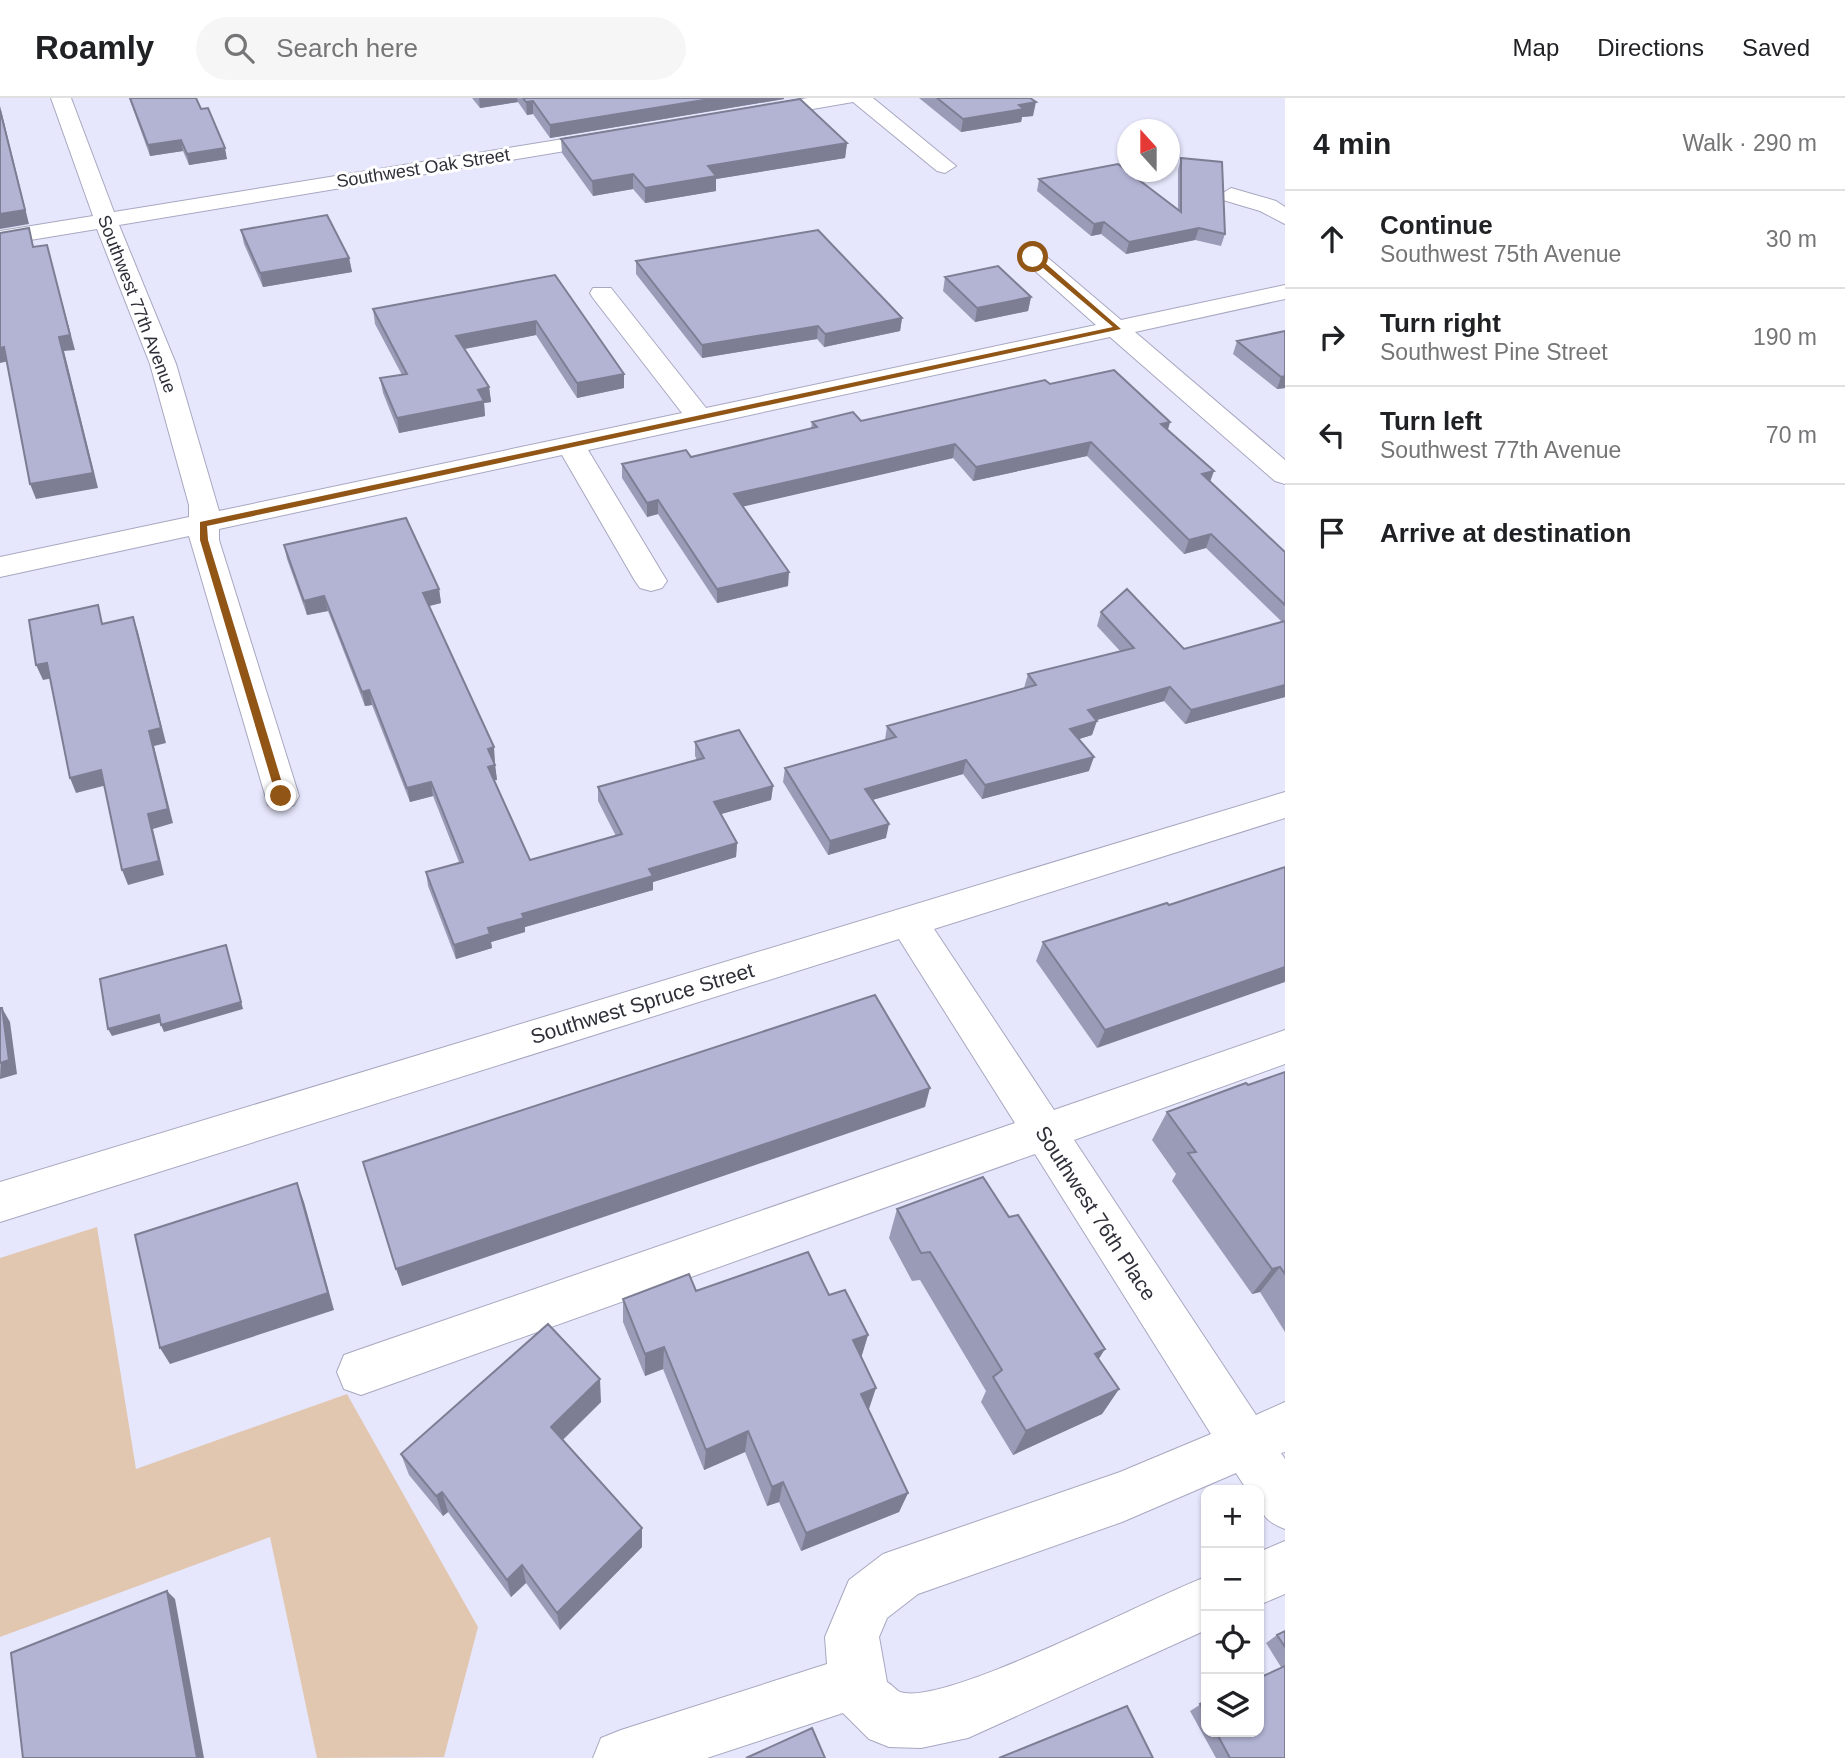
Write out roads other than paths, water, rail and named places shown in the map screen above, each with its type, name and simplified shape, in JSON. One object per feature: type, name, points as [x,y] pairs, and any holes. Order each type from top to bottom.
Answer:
[{"type":"street","name":"Southwest 77th Avenue","points":[[61,98],[106,221],[163,363],[204,505],[204,540],[281,796]]},
{"type":"street","points":[[736,116],[846,98]]},
{"type":"street","points":[[860,98],[945,166]]},
{"type":"street","name":"Southwest Oak Street","points":[[0,238],[640,132]]},
{"type":"street","points":[[1231,195],[1268,206],[1285,217]]},
{"type":"street","points":[[1033,257],[1285,475]]},
{"type":"street","points":[[0,567],[1285,292]]},
{"type":"street","points":[[602,293],[699,417]]},
{"type":"street","points":[[570,444],[651,581]]},
{"type":"street","name":"Southwest Spruce Street","points":[[0,1202],[1285,805]]},
{"type":"street","name":"Southwest 76th Place","points":[[908,921],[1045,1133],[1265,1436],[1285,1504]]},
{"type":"street","points":[[361,1372],[1285,1047]]},
{"type":"street","points":[[1201,1604],[968,1710],[921,1720],[890,1720],[865,1699],[859,1681],[852,1637],[868,1599],[902,1573],[1122,1497],[1265,1436]]},
{"type":"street","points":[[1264,1577],[1285,1567]]},
{"type":"street","points":[[621,1758],[859,1681]]}]
